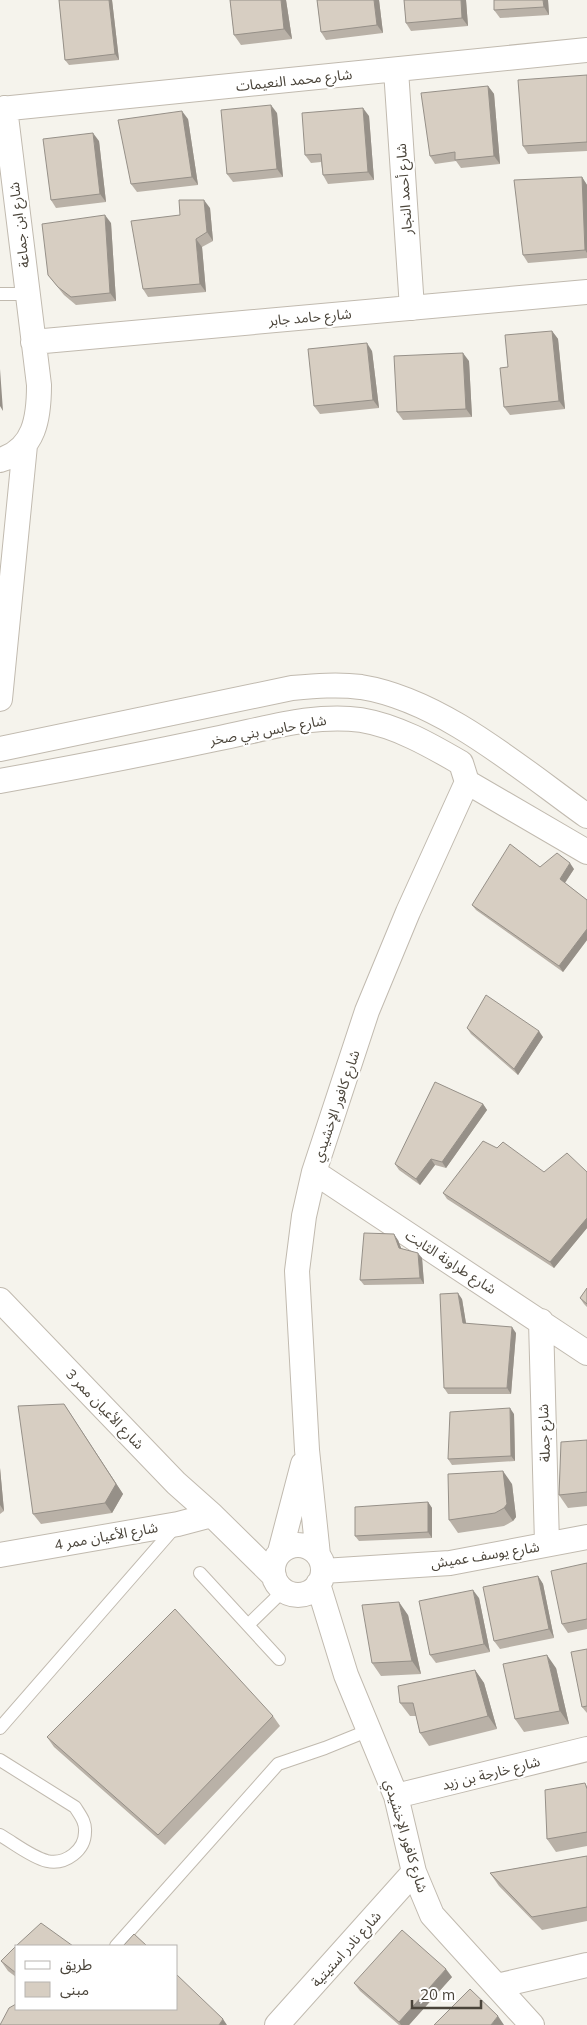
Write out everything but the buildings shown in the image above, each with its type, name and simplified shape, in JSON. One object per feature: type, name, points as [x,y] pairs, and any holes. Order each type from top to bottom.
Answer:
[{"type":"street","name":"شارع محمد النعيمات","points":[[3,108],[587,50]]},
{"type":"street","name":"شارع أحمد النجار","points":[[396,70],[412,308]]},
{"type":"street","name":"شارع ابن جماعة","points":[[3,108],[39,385],[39,409],[34,427],[25,445]]},
{"type":"street","name":"شارع حامد جابر","points":[[33,342],[587,292]]},
{"type":"street","points":[[0,460],[13,456],[25,445]]},
{"type":"street","points":[[0,699],[25,445]]},
{"type":"street","points":[[0,749],[292,688],[326,685],[361,688],[400,698],[433,712],[475,736],[587,816]]},
{"type":"street","name":"شارع حابس بني صخر","points":[[0,781],[329,718],[361,720],[392,728],[427,744],[461,763],[467,782]]},
{"type":"street","points":[[467,782],[587,852]]},
{"type":"street","name":"شارع كافور الإخشيدي","points":[[467,782],[408,912],[367,1011],[314,1172],[304,1216],[297,1271],[307,1450],[297,1572],[346,1676],[367,1731],[396,1796],[414,1872],[432,1915],[532,2025]]},
{"type":"street","name":"شارع طراونة الثابت","points":[[314,1172],[587,1353]]},
{"type":"street","name":"شارع الأعيان ممر 3","points":[[0,1300],[176,1483],[212,1515],[297,1572]]},
{"type":"street","name":"شارع جملة","points":[[541,1321],[547,1544]]},
{"type":"street","name":"شارع كافور الإخشيدي","points":[[297,1572],[307,1450]]},
{"type":"street","name":"شارع الأعيان ممر 4","points":[[0,1554],[178,1524],[212,1515]]},
{"type":"street","name":"شارع يوسف عميش","points":[[297,1572],[450,1563],[587,1537]]},
{"type":"street","name":"شارع خارجة بن زيد","points":[[396,1796],[587,1749]]},
{"type":"street","name":"شارع نادر استيتية","points":[[277,2025],[414,1872]]},
{"type":"street","points":[[497,1986],[587,1965]]},
{"type":"lane","points":[[0,294],[27,294]]},
{"type":"lane","points":[[0,1728],[178,1524]]},
{"type":"lane","points":[[248,1625],[297,1572]]},
{"type":"lane","points":[[200,1573],[279,1659]]},
{"type":"lane","points":[[117,1945],[278,1764],[367,1731]]},
{"type":"lane","points":[[0,1760],[75,1807],[83,1818],[86,1831],[82,1844],[73,1855],[61,1861],[48,1861],[0,1835]]}]
